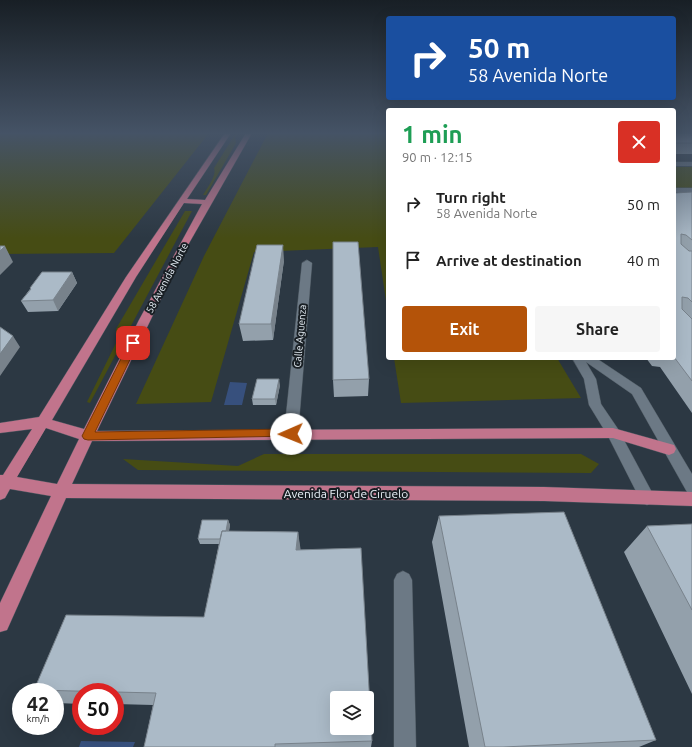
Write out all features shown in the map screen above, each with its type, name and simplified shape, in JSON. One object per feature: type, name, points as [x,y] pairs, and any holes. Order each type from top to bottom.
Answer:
[{"type":"main road","points":[[2,485],[43,422],[131,277],[204,168]]},
{"type":"main road","name":"58 Avenida Norte","points":[[0,622],[60,492],[166,277],[228,168]]},
{"type":"main road","points":[[182,201],[208,202]]},
{"type":"main road","points":[[0,428],[43,422],[88,436],[613,433],[669,450]]},
{"type":"main road","name":"Avenida Flor de Ciruelo","points":[[2,485],[60,492],[544,494],[692,499]]},
{"type":"street","points":[[676,190],[691,191]]},
{"type":"street","name":"Calle Aguenza","points":[[291,434],[307,263]]},
{"type":"street","points":[[579,360],[590,379],[595,405],[613,433],[647,498]]},
{"type":"street","points":[[591,360],[637,391],[669,450],[692,487]]},
{"type":"street","points":[[403,580],[405,747]]},
{"type":"green space","points":[[0,168],[181,168],[114,253],[0,254]]},
{"type":"green space","points":[[214,168],[222,168],[206,195],[203,195],[213,178],[215,171]]},
{"type":"green space","points":[[250,168],[386,168],[386,301],[378,247],[254,252],[211,402],[136,404],[204,256]]},
{"type":"green space","points":[[676,168],[692,168],[692,188],[676,188]]},
{"type":"green space","points":[[185,211],[192,211],[90,403],[87,402],[116,343],[116,329]]},
{"type":"green space","points":[[394,360],[558,360],[581,398],[401,403]]},
{"type":"green space","points":[[264,454],[581,454],[599,464],[591,473],[138,470],[123,459],[238,466]]},
{"type":"water","points":[[230,382],[247,383],[242,405],[224,405]]},
{"type":"water","points":[[81,741],[135,742],[133,747],[79,747]]},
{"type":"building","points":[[692,192],[692,240],[686,235],[681,234],[681,244],[689,251],[692,251],[692,302],[688,298],[682,297],[682,309],[692,319],[692,381],[676,360],[676,193]]},
{"type":"building","points":[[333,242],[358,242],[369,379],[333,380]]},
{"type":"building","points":[[257,245],[283,245],[271,324],[239,324]]},
{"type":"building","points":[[0,246],[5,246],[0,251]]},
{"type":"building","points":[[42,272],[72,272],[53,300],[21,301],[31,289],[30,288]]},
{"type":"building","points":[[0,327],[13,336],[0,354]]},
{"type":"building","points":[[257,379],[279,379],[275,399],[252,399]]},
{"type":"building","points":[[564,512],[656,740],[485,747],[439,516]]},
{"type":"building","points":[[202,520],[228,520],[226,531],[222,531],[220,539],[198,539]]},
{"type":"building","points":[[692,524],[692,610],[647,526]]},
{"type":"building","points":[[222,531],[298,532],[296,550],[361,548],[369,691],[330,691],[330,735],[372,735],[372,741],[275,744],[275,747],[144,747],[156,693],[124,692],[124,683],[72,683],[72,691],[64,691],[64,683],[37,683],[66,615],[204,617]]},
{"type":"route","points":[[133,343],[88,436],[291,434]]}]
